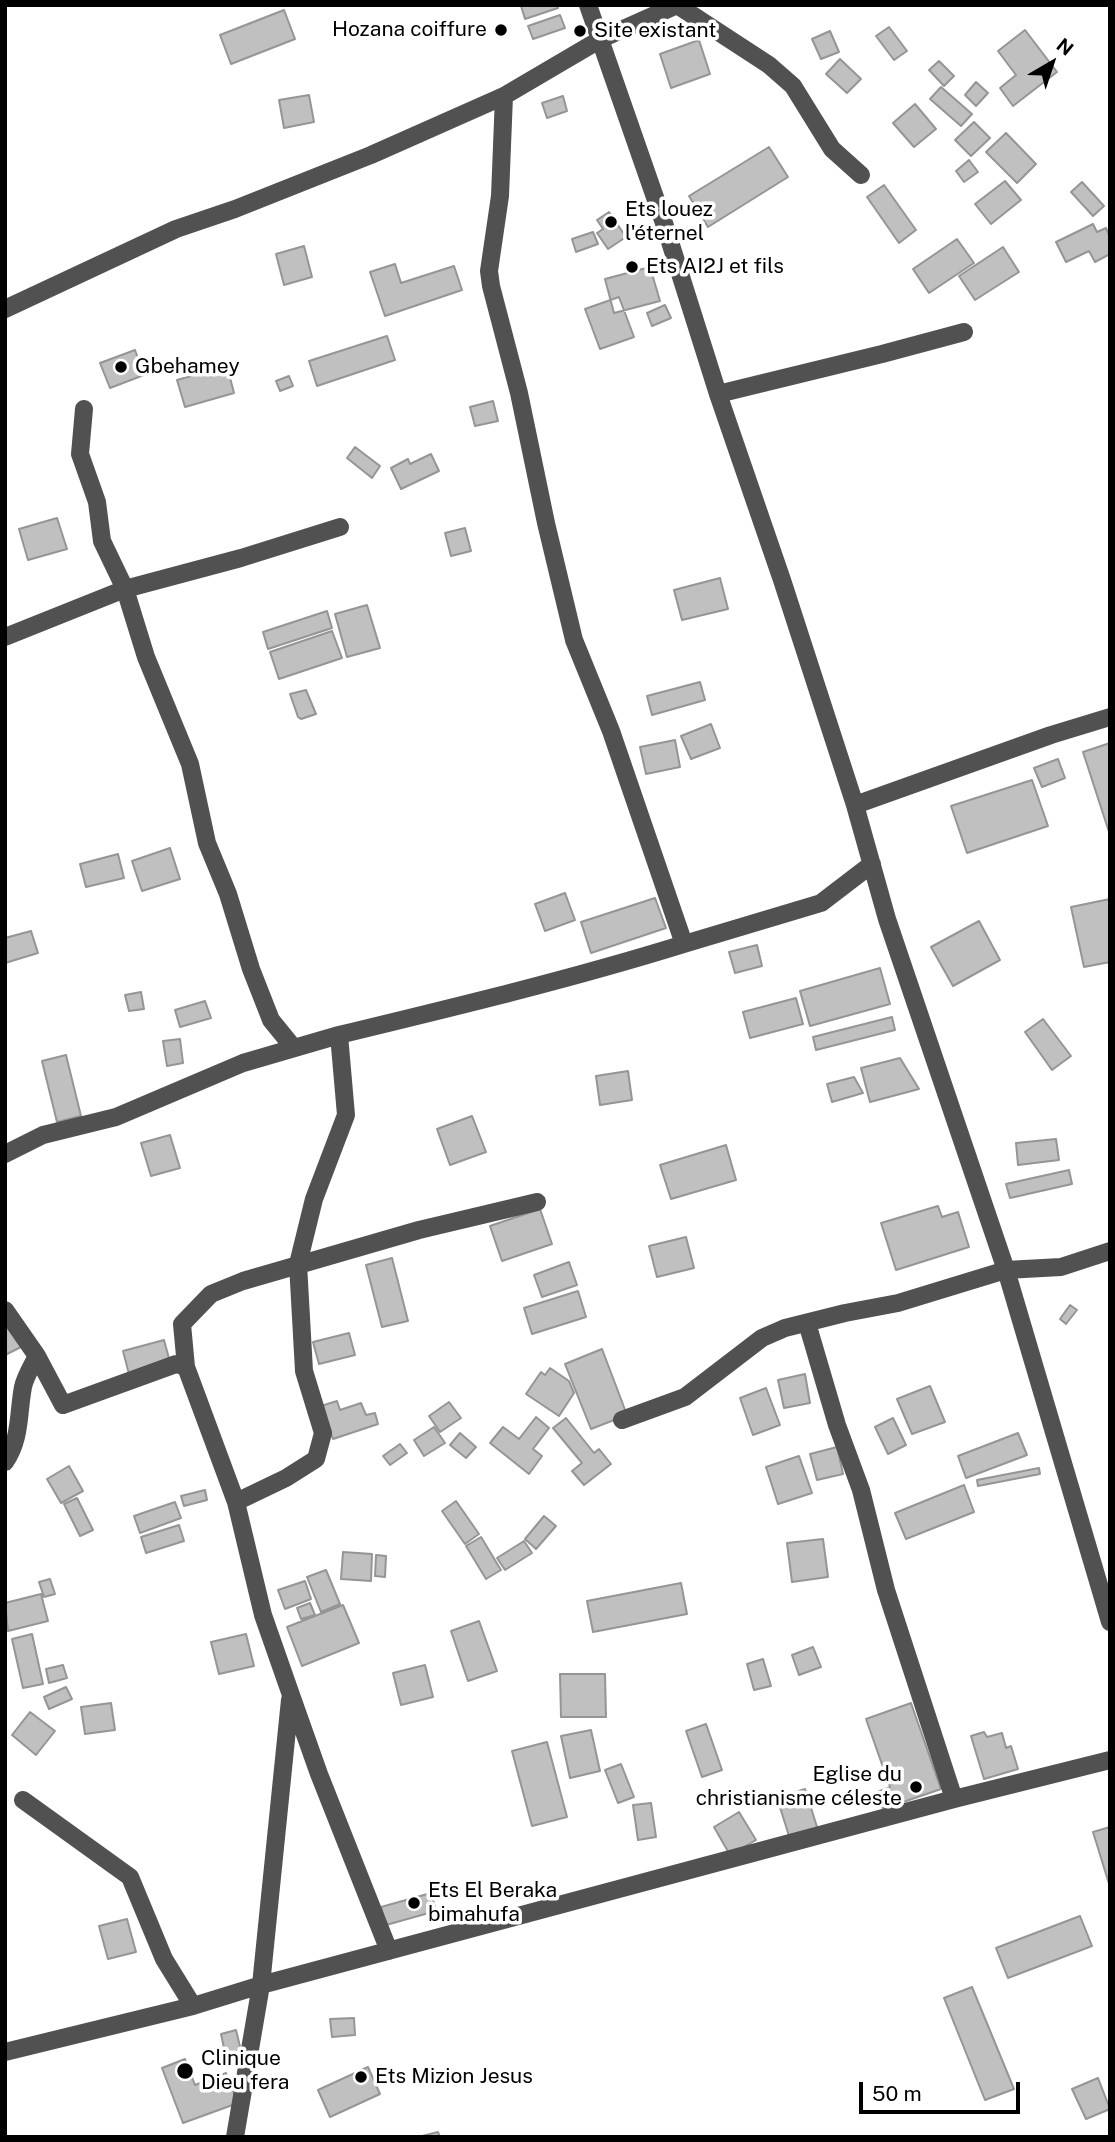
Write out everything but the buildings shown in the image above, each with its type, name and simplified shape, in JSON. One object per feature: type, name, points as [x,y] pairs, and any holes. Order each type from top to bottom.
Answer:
[{"type":"street","points":[[588,5],[665,226],[855,805],[887,919],[1006,1270],[1110,1622]]},
{"type":"street","points":[[5,309],[176,229],[235,209],[371,155],[503,96],[601,39],[677,5],[769,65],[793,86],[832,149],[861,175]]},
{"type":"street","points":[[503,96],[500,196],[489,271],[491,286],[519,393],[575,640],[611,731],[684,944]]},
{"type":"street","points":[[718,394],[964,332]]},
{"type":"street","points":[[84,409],[80,454],[97,502],[102,541],[125,589],[146,657],[190,764],[207,843],[228,894],[251,969],[271,1020],[293,1047]]},
{"type":"street","points":[[5,637],[125,589],[241,558],[340,527]]},
{"type":"street","points":[[855,805],[1051,735],[1110,717]]},
{"type":"street","points":[[5,1154],[43,1135],[116,1116],[243,1063],[293,1047],[506,994],[821,902],[872,864]]},
{"type":"street","points":[[236,1502],[286,1478],[316,1459],[323,1433],[304,1371],[298,1264],[314,1199],[346,1115],[340,1035]]},
{"type":"street","points":[[389,1951],[323,1785],[263,1615],[236,1502],[186,1367],[182,1324],[211,1294],[243,1281],[298,1264],[537,1202]]},
{"type":"street","points":[[622,1420],[685,1397],[762,1338],[807,1322],[898,1303],[1006,1270],[1061,1267],[1110,1251]]},
{"type":"street","points":[[5,1310],[37,1356],[62,1405],[176,1364],[186,1367]]},
{"type":"street","points":[[807,1322],[837,1425],[861,1490],[886,1590],[954,1799]]},
{"type":"street","points":[[5,1461],[12,1451],[19,1427],[24,1384],[37,1356]]},
{"type":"street","points":[[234,2137],[261,1985],[290,1695]]},
{"type":"street","points":[[5,2052],[193,2006],[261,1985],[954,1799],[1110,1760]]},
{"type":"street","points":[[23,1800],[130,1877],[164,1959],[193,2006]]},
{"type":"place","name":"Hozana coiffure","points":[[501,30]]},
{"type":"place","name":"Site existant","points":[[580,31]]},
{"type":"place","name":"Ets louez l'éternel","points":[[611,222]]},
{"type":"place","name":"Ets AI2J et fils","points":[[632,267]]},
{"type":"place","name":"Gbehamey","points":[[121,367]]},
{"type":"place","name":"Eglise du christianisme céleste","points":[[916,1787]]},
{"type":"place","name":"Ets El Beraka bimahufa","points":[[414,1903]]},
{"type":"place","name":"Clinique Dieu fera","points":[[185,2071]]},
{"type":"place","name":"Ets Mizion Jesus","points":[[361,2077]]}]
